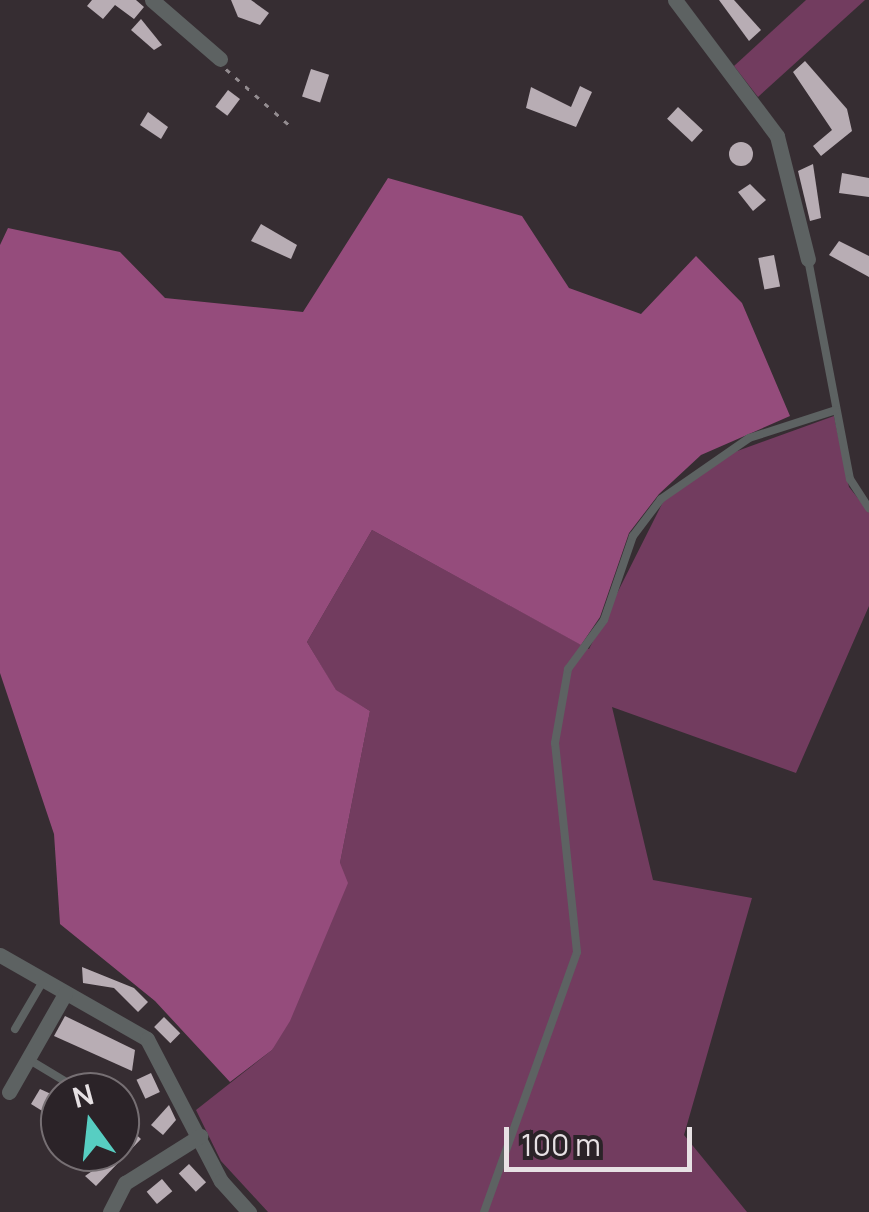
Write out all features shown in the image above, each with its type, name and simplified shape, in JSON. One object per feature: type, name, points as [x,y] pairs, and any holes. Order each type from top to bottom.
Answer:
[{"type":"street","points":[[152,0],[220,59]]},
{"type":"street","points":[[676,0],[777,136],[808,259]]},
{"type":"street","points":[[0,956],[147,1039],[200,1136],[249,1212]]},
{"type":"street","points":[[9,1092],[65,994]]},
{"type":"street","points":[[110,1212],[125,1184],[200,1136]]},
{"type":"lane","points":[[808,259],[850,479],[869,508]]},
{"type":"lane","points":[[484,1212],[577,952],[554,744],[568,669],[604,620],[634,536],[661,499],[748,438],[836,410]]},
{"type":"lane","points":[[16,1029],[42,983]]},
{"type":"lane","points":[[28,1058],[51,1072]]},
{"type":"path","points":[[220,59],[289,125]]},
{"type":"shaded area","points":[[806,0],[865,0],[758,97],[734,66]]},
{"type":"shaded area","points":[[388,178],[522,216],[569,288],[641,314],[696,256],[742,303],[790,416],[701,455],[659,494],[629,533],[600,617],[581,645],[372,530],[307,642],[336,690],[370,711],[340,863],[348,883],[290,1021],[272,1050],[230,1082],[155,1001],[60,924],[54,834],[0,673],[0,245],[8,228],[120,252],[165,298],[303,312]]},
{"type":"shaded area","points":[[834,416],[849,487],[869,512],[869,606],[796,773],[612,707],[653,880],[752,898],[684,1135],[747,1212],[268,1212],[221,1161],[196,1110],[272,1050],[340,863],[370,711],[336,691],[307,642],[372,530],[589,649],[664,500],[729,454]]},
{"type":"building","points":[[92,0],[136,0],[144,7],[134,19],[115,5],[103,19],[87,6]]},
{"type":"building","points":[[231,0],[251,0],[269,13],[260,25],[238,17]]},
{"type":"building","points":[[719,0],[734,0],[761,30],[749,41]]},
{"type":"building","points":[[141,19],[162,45],[154,50],[131,30]]},
{"type":"building","points":[[805,61],[847,109],[852,131],[821,156],[813,146],[832,130],[793,72]]},
{"type":"building","points":[[311,69],[329,75],[320,102],[302,97]]},
{"type":"building","points":[[580,86],[592,92],[576,127],[526,108],[531,87],[571,107]]},
{"type":"building","points":[[228,90],[240,99],[227,116],[215,107]]},
{"type":"building","points":[[678,107],[703,130],[692,142],[667,119]]},
{"type":"building","points":[[148,112],[168,127],[161,139],[140,125]]},
{"type":"building","points":[[741,142],[750,145],[750,163],[741,166],[732,163],[729,154],[732,145]]},
{"type":"building","points":[[813,164],[821,218],[810,221],[798,171]]},
{"type":"building","points":[[842,173],[869,178],[869,197],[839,193]]},
{"type":"building","points":[[750,184],[766,200],[753,211],[738,192]]},
{"type":"building","points":[[261,224],[297,245],[291,259],[251,241]]},
{"type":"building","points":[[839,241],[869,256],[869,277],[829,255]]},
{"type":"building","points":[[774,255],[780,286],[764,289],[758,258]]},
{"type":"building","points":[[82,967],[134,988],[148,1002],[138,1012],[114,988],[83,983]]},
{"type":"building","points":[[65,1016],[135,1050],[132,1071],[54,1036]]},
{"type":"building","points":[[164,1017],[180,1033],[170,1043],[154,1027]]},
{"type":"building","points":[[151,1073],[160,1092],[145,1099],[140,1078]]},
{"type":"building","points":[[40,1089],[40,1110],[31,1104]]},
{"type":"building","points":[[169,1105],[176,1120],[163,1135],[151,1125]]},
{"type":"building","points":[[189,1164],[206,1182],[196,1192],[179,1174]]},
{"type":"building","points":[[91,1172],[109,1172],[96,1186],[85,1176]]},
{"type":"building","points":[[162,1179],[172,1191],[157,1204],[147,1192]]}]
